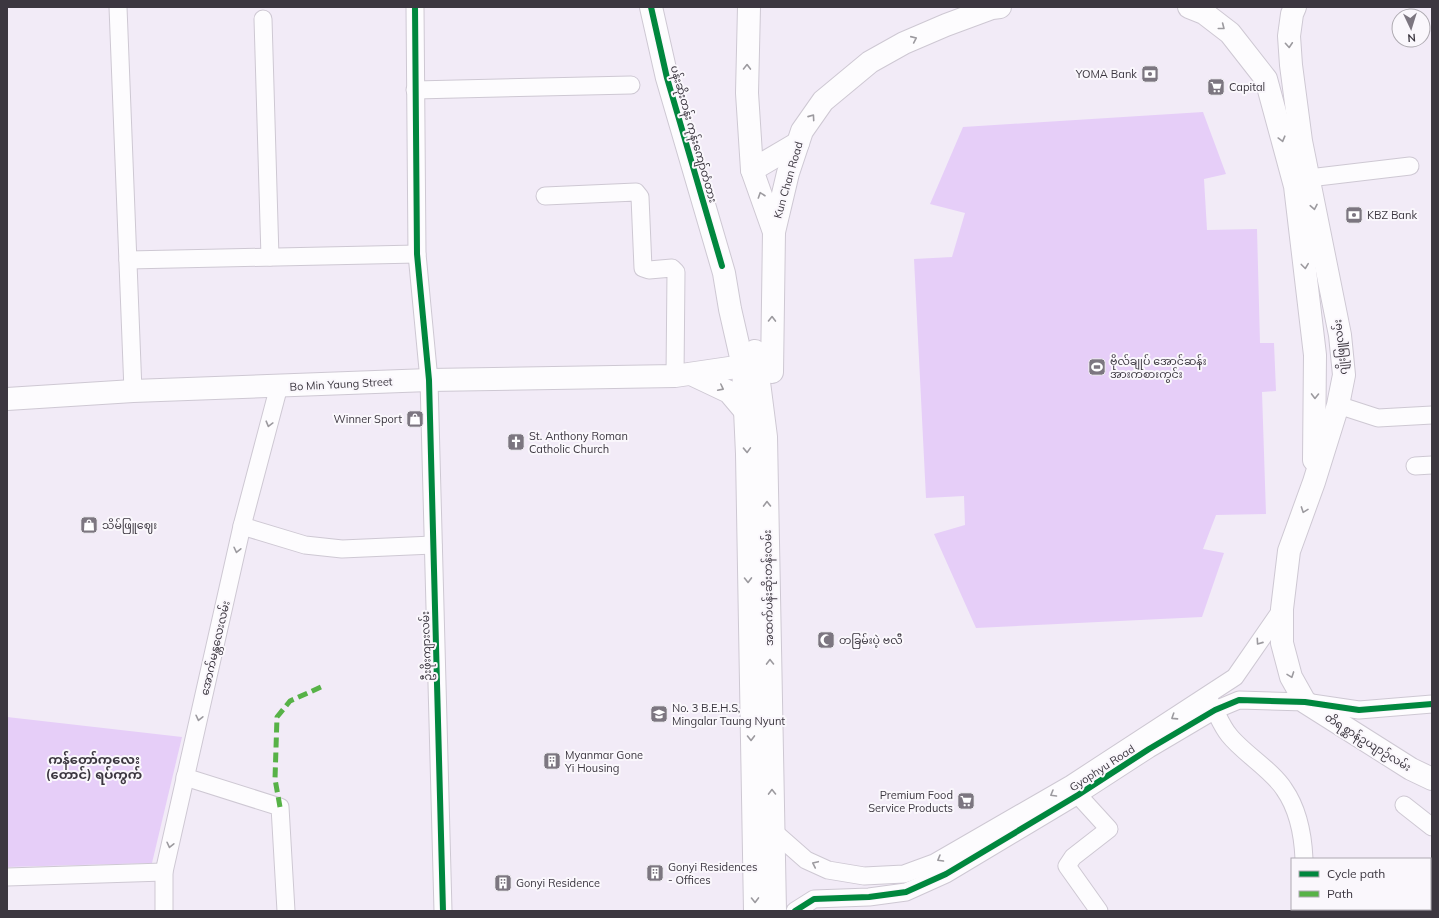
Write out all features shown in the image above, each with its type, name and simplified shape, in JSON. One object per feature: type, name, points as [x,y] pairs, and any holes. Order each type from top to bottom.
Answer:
[{"type":"main road","name":"ပန်းဆိုးတန်း ကုန်းကျော်တံတား","points":[[651,7],[667,78],[723,269]]},
{"type":"main road","name":"Kun Chan Road","points":[[749,7],[747,93],[752,170],[774,232]]},
{"type":"main road","name":"Kun Chan Road","points":[[774,232],[788,173],[802,131],[823,101],[870,62],[904,43],[993,7]]},
{"type":"main road","points":[[1189,7],[1204,13],[1230,33],[1266,79],[1295,186],[1315,354],[1314,482]]},
{"type":"main road","name":"ဂျိုးဖြူလမ်း","points":[[1295,7],[1292,14],[1289,36],[1291,65],[1301,141],[1340,335],[1344,375],[1338,405],[1314,482],[1289,551],[1282,610],[1282,643],[1291,677],[1305,702]]},
{"type":"main road","points":[[752,170],[798,143]]},
{"type":"main road","points":[[758,362],[774,232]]},
{"type":"main road","name":"အထက်ပန်းဆိုးတန်းလမ်း","points":[[723,269],[730,310],[772,390],[766,437],[775,911]]},
{"type":"main road","name":"အထက်ပန်းဆိုးတန်းလမ်း","points":[[755,911],[745,411],[758,362]]},
{"type":"main road","name":"Bo Min Yaung Street","points":[[7,399],[133,391],[429,380],[683,375],[758,362]]},
{"type":"main road","points":[[683,375],[729,392],[745,411]]},
{"type":"main road","name":"တိရစ္ဆာန်ဥယျာဉ်လမ်း","points":[[1305,702],[1411,769],[1432,779]]},
{"type":"street","points":[[118,7],[133,391]]},
{"type":"street","name":"ဦးဖိုးကျားလမ်း","points":[[415,7],[417,254],[429,380],[443,911]]},
{"type":"street","points":[[263,19],[270,257]]},
{"type":"street","points":[[415,90],[631,85]]},
{"type":"street","points":[[1309,178],[1410,166]]},
{"type":"street","points":[[545,196],[636,192],[640,197],[643,268],[648,270],[672,268],[676,272],[683,375]]},
{"type":"street","points":[[128,260],[417,254]]},
{"type":"street","name":"အောက်မန္တလေးလမ်း","points":[[164,911],[164,872],[242,526],[279,386]]},
{"type":"street","points":[[1338,405],[1378,418],[1432,415]]},
{"type":"street","points":[[1414,466],[1432,465]]},
{"type":"street","points":[[242,526],[305,545],[342,549],[433,545]]},
{"type":"street","name":"Gyophyu Road","points":[[795,911],[814,900],[869,897],[906,892],[946,874],[1078,795],[1149,749],[1211,703],[1235,677],[1282,610]]},
{"type":"street","name":"Gyophyu Road","points":[[773,831],[806,860],[828,870],[864,876],[904,874],[934,863],[1211,703],[1239,700],[1277,700],[1305,702],[1359,710],[1432,704]]},
{"type":"street","points":[[1211,703],[1220,724],[1230,736],[1284,788],[1296,810],[1304,842],[1304,858]]},
{"type":"street","points":[[185,777],[280,806],[286,911]]},
{"type":"street","points":[[1078,795],[1109,829],[1073,857],[1067,866],[1099,911]]},
{"type":"street","points":[[1404,805],[1432,827]]},
{"type":"street","points":[[7,877],[164,872]]},
{"type":"shaded area","name":"ဗိုလ်ချုပ် အောင်ဆန်း အားကစားကွင်း","points":[[1203,112],[1226,174],[1204,179],[1207,230],[1257,229],[1260,343],[1274,343],[1276,391],[1262,392],[1266,514],[1216,515],[1203,549],[1224,553],[1202,617],[976,628],[934,534],[965,525],[964,496],[926,498],[914,259],[952,257],[965,213],[930,204],[963,127]]},
{"type":"shaded area","points":[[7,717],[182,737],[152,863],[7,867]]},
{"type":"marked path","points":[[280,807],[275,779],[277,717],[290,701],[321,687]]},
{"type":"cycle path","points":[[415,7],[417,254],[429,380],[443,911]]},
{"type":"cycle path","points":[[651,7],[667,78],[722,266]]},
{"type":"cycle path","points":[[795,911],[814,899],[869,897],[906,892],[946,874],[1078,795],[1149,749],[1215,710],[1239,700],[1305,702],[1359,710],[1432,704]]},
{"type":"place","name":"YOMA Bank","points":[[1150,74]]},
{"type":"place","name":"Capital","points":[[1216,87]]},
{"type":"place","name":"KBZ Bank","points":[[1354,215]]},
{"type":"place","name":"ဗိုလ်ချုပ် အောင်ဆန်း အားကစားကွင်း","points":[[1097,367]]},
{"type":"place","name":"Winner Sport","points":[[415,419]]},
{"type":"place","name":"St. Anthony Roman Catholic Church","points":[[516,442]]},
{"type":"place","name":"သိမ်ဖြူဈေး","points":[[89,525]]},
{"type":"place","name":"တခြမ်းပဲ့ ဗလီ","points":[[826,640]]},
{"type":"place","name":"No. 3 B.E.H.S, Mingalar Taung Nyunt","points":[[659,714]]},
{"type":"place","name":"Myanmar Gone Yi Housing","points":[[552,761]]},
{"type":"place","name":"Premium Food Service Products","points":[[966,801]]},
{"type":"place","name":"Gonyi Residences - Offices","points":[[655,873]]},
{"type":"place","name":"Gonyi Residence","points":[[503,883]]},
{"type":"district","name":"ကန်တော်ကလေး (တောင်) ရပ်ကွက်","points":[[94,766]]}]
